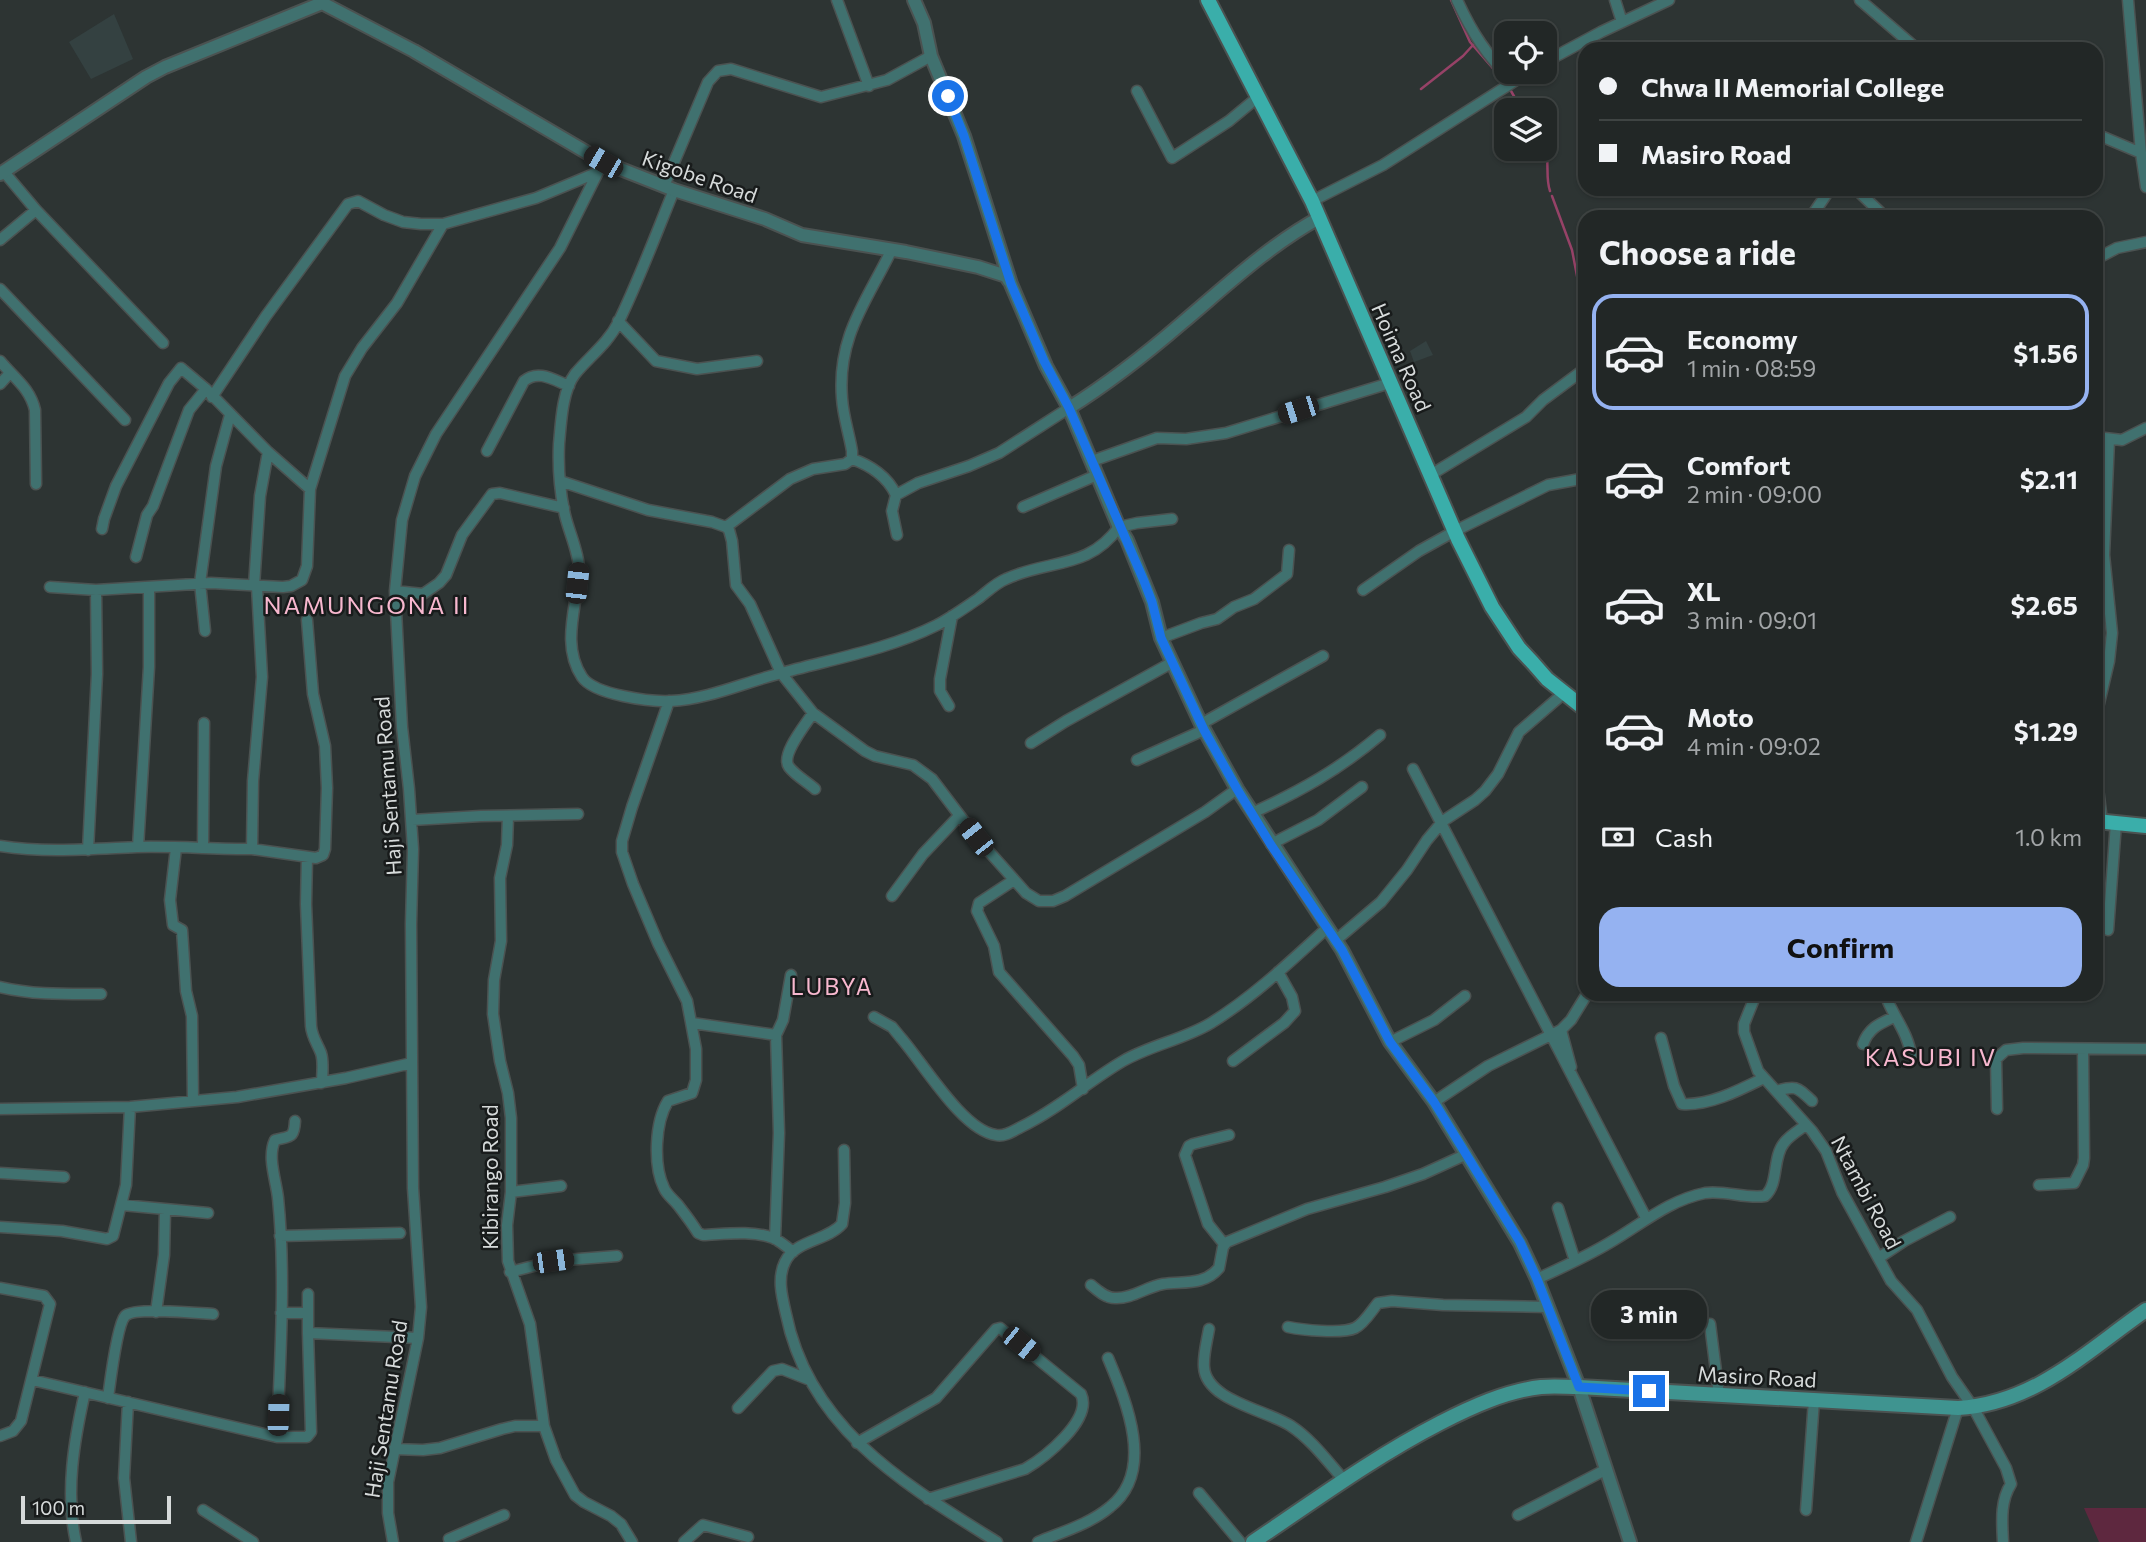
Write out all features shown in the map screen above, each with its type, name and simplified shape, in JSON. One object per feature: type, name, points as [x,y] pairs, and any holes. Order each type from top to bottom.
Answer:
[{"type":"main road","name":"Hoima Road","points":[[1208,0],[1312,201],[1455,531],[1505,628],[1532,663],[1578,704]]},
{"type":"main road","points":[[2105,822],[2146,825]]},
{"type":"main road","name":"Masiro Road","points":[[1253,1542],[1344,1480],[1419,1434],[1478,1405],[1541,1387],[1966,1408],[2007,1399],[2033,1389],[2064,1370],[2146,1310]]},
{"type":"street","points":[[837,0],[869,86]]},
{"type":"street","points":[[914,0],[924,23],[931,56],[964,136],[1011,284],[1127,540],[1152,602],[1161,638],[1203,727],[1237,789],[1347,959],[1390,1042],[1434,1102],[1520,1242],[1579,1387],[1630,1542]]},
{"type":"street","points":[[1457,0],[1477,41],[1494,62]]},
{"type":"street","points":[[1615,0],[1622,22]]},
{"type":"street","points":[[1584,42],[1669,0]]},
{"type":"street","points":[[1860,0],[1909,42]]},
{"type":"street","points":[[2128,0],[2146,187]]},
{"type":"street","points":[[163,343],[2,173],[146,77],[319,2]]},
{"type":"street","name":"Kigobe Road","points":[[319,2],[414,51],[600,167],[765,219],[802,235],[978,267],[1006,276],[1011,284]]},
{"type":"street","points":[[1557,56],[1578,45]]},
{"type":"street","points":[[931,56],[887,80],[821,97],[731,69],[718,71],[704,91],[618,321],[569,386],[559,439],[560,481],[564,508],[579,563],[571,638],[579,672],[594,688],[620,695],[669,701],[713,694],[882,647],[952,616],[1010,577],[1093,553],[1110,541],[1119,527],[1172,519]]},
{"type":"street","points":[[1312,201],[1383,165],[1508,84]]},
{"type":"street","points":[[1137,91],[1172,158],[1228,121],[1258,97]]},
{"type":"street","points":[[2103,137],[2143,156]]},
{"type":"street","points":[[136,557],[148,515],[190,410],[209,393],[348,204],[358,201],[403,222],[443,224],[536,198],[600,167]]},
{"type":"street","name":"Haji Sentamu Road","points":[[393,1542],[387,1499],[394,1449],[418,1338],[421,1307],[413,1188],[412,820],[402,727],[395,591],[402,520],[424,454],[560,248],[600,167]]},
{"type":"street","points":[[1863,196],[1878,210]]},
{"type":"street","points":[[0,240],[36,210]]},
{"type":"street","points":[[897,535],[892,511],[897,495],[918,483],[999,453],[1099,389],[1278,244],[1319,218]]},
{"type":"street","points":[[50,587],[96,590],[200,583],[256,587],[291,586],[302,580],[307,566],[310,489],[345,376],[362,348],[393,309],[443,224]]},
{"type":"street","points":[[2103,255],[2117,248],[2146,242]]},
{"type":"street","points":[[852,459],[841,396],[844,359],[852,325],[892,250]]},
{"type":"street","points":[[0,289],[125,420]]},
{"type":"street","points":[[618,321],[656,361],[697,369],[757,361]]},
{"type":"street","points":[[0,362],[33,399],[36,484]]},
{"type":"street","points":[[102,529],[116,486],[169,383],[181,368],[310,489]]},
{"type":"street","points":[[0,384],[10,373]]},
{"type":"street","points":[[487,451],[524,381],[529,377],[538,374],[569,386]]},
{"type":"street","points":[[1432,474],[1526,417],[1543,400],[1578,374]]},
{"type":"street","points":[[1092,461],[1157,438],[1186,439],[1226,433],[1390,383]]},
{"type":"street","points":[[205,631],[200,583],[216,466],[230,415]]},
{"type":"street","points":[[2103,439],[2122,440],[2146,428]]},
{"type":"street","points":[[2103,690],[2112,633],[2105,555],[2109,440]]},
{"type":"street","points":[[252,849],[253,781],[261,677],[256,587],[260,496],[268,452]]},
{"type":"street","points":[[852,459],[884,477],[897,495]]},
{"type":"street","points":[[726,527],[790,479],[813,469],[845,464],[852,459]]},
{"type":"street","points":[[1023,508],[1097,475]]},
{"type":"street","points":[[1363,590],[1419,551],[1455,531],[1548,485],[1578,479]]},
{"type":"street","points":[[560,481],[648,510],[726,527],[732,541],[736,585],[750,604],[781,673],[813,713],[865,751],[913,765],[932,779],[1014,880],[1039,901],[1053,901],[1087,883],[1205,813],[1237,789]]},
{"type":"street","points":[[395,591],[423,594],[439,583],[446,575],[462,535],[492,494],[564,508]]},
{"type":"street","points":[[1161,638],[1217,619],[1268,590],[1287,574],[1289,550]]},
{"type":"street","points":[[138,847],[150,646],[149,587]]},
{"type":"street","points":[[88,850],[97,674],[96,590]]},
{"type":"street","points":[[948,706],[940,691],[940,679],[952,616]]},
{"type":"street","points":[[0,845],[88,850],[138,847],[252,849],[320,857],[325,849],[327,788],[324,737],[313,694],[307,620]]},
{"type":"street","points":[[1137,760],[1203,727],[1323,656]]},
{"type":"street","points":[[1031,743],[1066,720],[1173,662]]},
{"type":"street","points":[[1335,941],[1381,902],[1443,821],[1485,791],[1498,774],[1519,732],[1564,693]]},
{"type":"street","points":[[669,701],[622,841],[622,852],[633,884],[687,1002],[692,1023],[697,1066],[694,1089],[689,1095],[666,1103],[658,1135],[658,1156],[664,1188],[700,1234],[744,1234],[775,1239],[793,1252]]},
{"type":"street","points":[[813,713],[792,744],[787,762],[789,768],[815,789]]},
{"type":"street","points":[[203,848],[204,723]]},
{"type":"street","points":[[1252,813],[1320,780],[1358,755],[1380,735]]},
{"type":"street","points":[[1413,769],[1646,1218]]},
{"type":"street","points":[[1271,845],[1318,820],[1362,787]]},
{"type":"street","points":[[412,820],[578,814]]},
{"type":"street","name":"Kibirango Road","points":[[508,816],[507,845],[500,878],[501,941],[494,980],[493,1014],[511,1118],[511,1192],[507,1244],[510,1272],[526,1307],[544,1426],[556,1460],[575,1495],[621,1524],[632,1542]]},
{"type":"street","points":[[892,895],[923,855],[960,816]]},
{"type":"street","points":[[2105,822],[2108,930]]},
{"type":"street","points":[[176,848],[170,900],[173,925],[182,930],[186,991],[192,1016],[193,1101]]},
{"type":"street","points":[[307,857],[306,904],[311,1026],[313,1041],[322,1060],[323,1083]]},
{"type":"street","points":[[1014,880],[979,903],[976,911],[994,946],[999,972],[1073,1056],[1079,1065],[1083,1089]]},
{"type":"street","points":[[874,1017],[892,1027],[962,1115],[990,1134],[1003,1136],[1054,1109],[1121,1062],[1143,1050],[1209,1024],[1278,972],[1326,929]]},
{"type":"street","points":[[1233,1061],[1284,1023],[1295,1011],[1292,997],[1278,972]]},
{"type":"street","points":[[775,1239],[779,1133],[776,1035],[783,1020],[792,975]]},
{"type":"street","points":[[0,987],[39,993],[101,994]]},
{"type":"street","points":[[1390,1042],[1434,1020],[1465,996]]},
{"type":"street","points":[[1434,1102],[1488,1066],[1561,1030],[1583,1001]]},
{"type":"street","name":"Ntambi Road","points":[[1753,1001],[1744,1024],[1744,1032],[1758,1071],[1826,1151],[1842,1192],[1891,1281],[1917,1310],[1966,1408],[2006,1468],[2011,1484],[2006,1492],[2002,1514],[2003,1542]]},
{"type":"street","points":[[1888,1001],[1905,1033],[1911,1055]]},
{"type":"street","points":[[1863,1044],[1867,1034],[1875,1026],[1894,1017]]},
{"type":"street","points":[[692,1023],[776,1035]]},
{"type":"street","points":[[1561,1030],[1572,1071]]},
{"type":"street","points":[[1661,1038],[1674,1086],[1682,1104],[1695,1104],[1722,1096],[1763,1078]]},
{"type":"street","points":[[2039,1185],[2074,1183],[2083,1165],[2084,1049]]},
{"type":"street","points":[[1997,1109],[1996,1059],[2006,1050],[2146,1049]]},
{"type":"street","points":[[0,1109],[130,1107],[237,1097],[323,1083],[412,1063]]},
{"type":"street","points":[[1776,1091],[1793,1087],[1812,1101]]},
{"type":"street","points":[[0,1227],[81,1233],[107,1239],[113,1236],[126,1185],[130,1107]]},
{"type":"street","points":[[278,1437],[283,1278],[273,1143],[275,1140],[289,1138],[293,1133],[295,1121]]},
{"type":"street","points":[[1537,1279],[1611,1242],[1669,1205],[1716,1192],[1765,1196],[1769,1193],[1783,1143],[1805,1125]]},
{"type":"street","points":[[1224,1244],[1208,1224],[1185,1162],[1185,1155],[1186,1150],[1193,1144],[1229,1135]]},
{"type":"street","points":[[844,1150],[845,1203],[842,1224],[834,1231],[793,1252],[782,1269],[780,1284],[796,1353],[826,1406],[857,1443],[915,1491],[997,1542]]},
{"type":"street","points":[[1224,1244],[1307,1209],[1423,1174],[1466,1154]]},
{"type":"street","points":[[0,1173],[64,1177]]},
{"type":"street","points":[[511,1192],[561,1186]]},
{"type":"street","points":[[122,1205],[208,1213]]},
{"type":"street","points":[[1558,1208],[1575,1261]]},
{"type":"street","points":[[156,1312],[164,1255],[165,1210]]},
{"type":"street","points":[[1880,1257],[1950,1217]]},
{"type":"street","points":[[280,1236],[400,1233]]},
{"type":"street","points":[[1091,1285],[1108,1297],[1126,1298],[1161,1284],[1183,1284],[1205,1279],[1219,1268],[1224,1244]]},
{"type":"street","points":[[510,1272],[553,1261],[617,1256]]},
{"type":"street","points":[[0,1288],[44,1296],[49,1300],[32,1380],[18,1427],[13,1432],[0,1436]]},
{"type":"street","points":[[32,1380],[278,1437],[307,1437],[311,1432],[308,1294]]},
{"type":"street","points":[[1288,1327],[1339,1331],[1356,1328],[1378,1303],[1392,1301],[1443,1306],[1547,1307]]},
{"type":"street","points":[[108,1398],[122,1320],[130,1313],[213,1314]]},
{"type":"street","points":[[281,1313],[308,1313]]},
{"type":"street","points":[[1710,1324],[1719,1395]]},
{"type":"street","points":[[857,1443],[936,1398],[996,1329],[1000,1328],[1081,1394],[1083,1405],[1074,1424],[1058,1444],[1039,1461],[1025,1469],[928,1499]]},
{"type":"street","points":[[1209,1329],[1204,1367],[1206,1377],[1213,1387],[1224,1396],[1290,1425],[1315,1446],[1344,1480]]},
{"type":"street","points":[[308,1333],[418,1338]]},
{"type":"street","points":[[1038,1542],[1087,1522],[1112,1506],[1128,1487],[1134,1452],[1131,1427],[1126,1401],[1108,1358]]},
{"type":"street","points":[[738,1408],[773,1371],[782,1369],[810,1380]]},
{"type":"street","points":[[76,1542],[72,1517],[72,1479],[85,1392]]},
{"type":"street","points":[[1806,1510],[1814,1400]]},
{"type":"street","points":[[128,1402],[124,1478],[131,1542]]},
{"type":"street","points":[[1916,1542],[1966,1408]]},
{"type":"street","points":[[394,1449],[440,1448],[515,1426],[544,1426]]},
{"type":"street","points":[[1518,1515],[1605,1470]]},
{"type":"street","points":[[1199,1493],[1240,1542]]},
{"type":"street","points":[[203,1510],[253,1542]]},
{"type":"street","points":[[450,1542],[449,1539],[504,1515]]},
{"type":"street","points":[[684,1542],[703,1525],[748,1537]]},
{"type":"shaded area","points":[[114,14],[133,59],[91,79],[69,42]]},
{"type":"shaded area","points":[[1426,341],[1433,355],[1414,362],[1410,351]]},
{"type":"shaded area","points":[[2084,1508],[2146,1508],[2146,1542],[2099,1542]]},
{"type":"waterway","points":[[1451,0],[1470,42],[1494,70]]},
{"type":"waterway","points":[[1421,89],[1473,45]]},
{"type":"waterway","points":[[1511,91],[1515,98]]},
{"type":"waterway","points":[[1547,161],[1550,191]]},
{"type":"waterway","points":[[1552,196],[1572,250],[1578,281]]},
{"type":"district","name":"NAMUNGONA II","points":[[367,604]]},
{"type":"district","name":"LUBYA","points":[[832,986]]},
{"type":"district","name":"KASUBI IV","points":[[1931,1056]]},
{"type":"route","points":[[948,96],[1026,322],[1069,408],[1127,540],[1152,602],[1161,638],[1204,730],[1271,845],[1342,950],[1390,1042],[1434,1102],[1520,1242],[1579,1387],[1649,1391]]}]
